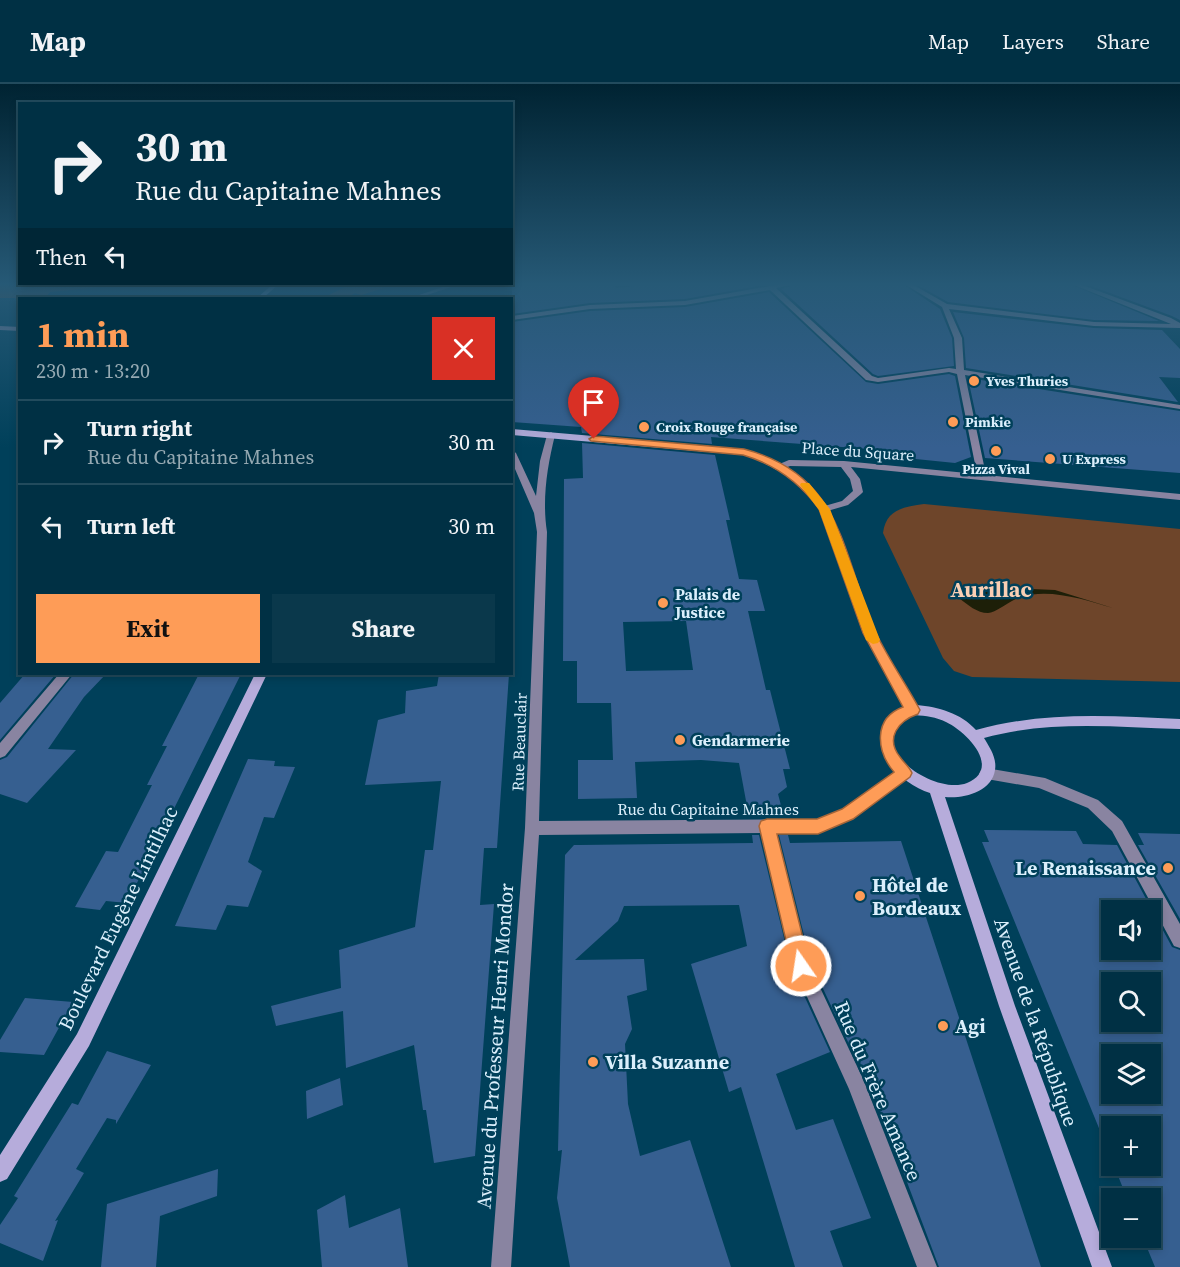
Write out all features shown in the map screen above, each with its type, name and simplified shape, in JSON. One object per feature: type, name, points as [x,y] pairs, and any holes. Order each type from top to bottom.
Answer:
[{"type":"street","points":[[826,338],[869,378],[878,380],[949,370],[1180,407]]},
{"type":"street","points":[[958,338],[960,371],[982,478]]},
{"type":"street","points":[[513,432],[744,452],[780,467]]},
{"type":"street","name":"Rue Beauclair","points":[[532,828],[542,532],[539,513],[544,461],[551,435]]},
{"type":"street","name":"Rue Beauclair","points":[[513,455],[539,513]]},
{"type":"street","name":"Place du Square","points":[[780,467],[797,463],[844,464],[1180,497]]},
{"type":"street","points":[[824,509],[845,503],[858,492],[855,479],[844,464]]},
{"type":"street","name":"Place du Square","points":[[780,467],[812,491],[824,509],[870,633],[891,676],[913,710]]},
{"type":"street","points":[[0,752],[65,675]]},
{"type":"street","name":"Boulevard Eugène Lintilhac","points":[[0,1172],[83,1040],[261,675]]},
{"type":"street","points":[[913,710],[943,713],[967,726],[976,735],[985,748],[988,761],[986,774],[978,784],[967,790],[951,792],[934,789],[904,773],[893,760],[887,746],[887,733],[891,722],[900,714],[913,710]]},
{"type":"street","points":[[976,735],[1000,727],[1030,723],[1180,724]]},
{"type":"street","name":"Rue du Capitaine Mahnes","points":[[532,828],[818,826],[848,814],[904,773]]},
{"type":"street","points":[[986,774],[1040,782],[1093,804],[1117,826],[1180,940]]},
{"type":"street","name":"Avenue de la République","points":[[934,789],[1007,1006],[1102,1267]]},
{"type":"street","name":"Rue du Frère Amance","points":[[767,826],[801,966],[857,1085],[927,1267]]},
{"type":"street","name":"Avenue du Professeur Henri Mondor","points":[[501,1267],[532,828]]},
{"type":"shaded area","points":[[924,504],[1180,529],[1180,682],[972,677],[954,671],[943,658],[883,533],[892,514],[903,508]]},
{"type":"shaded area","points":[[968,586],[981,588],[999,597],[1032,589],[1055,590],[1113,608],[1067,596],[1044,594],[1021,597],[995,611],[984,613],[959,598],[960,589]]},
{"type":"building","points":[[513,338],[819,338],[866,382],[878,384],[949,374],[955,376],[971,457],[955,463],[896,457],[882,450],[711,437],[712,444],[582,433],[581,427],[513,422]]},
{"type":"building","points":[[834,338],[952,338],[954,366],[878,376]]},
{"type":"building","points":[[964,338],[1170,338],[1180,349],[1180,378],[1159,377],[1178,402],[966,368]]},
{"type":"building","points":[[968,378],[1180,411],[1180,473],[985,458]]},
{"type":"building","points":[[582,443],[715,455],[730,520],[726,520],[739,579],[757,580],[765,611],[748,611],[766,690],[770,690],[790,769],[783,769],[787,787],[778,794],[784,817],[749,817],[739,763],[701,760],[635,762],[637,798],[578,799],[578,760],[613,760],[611,703],[577,703],[577,661],[563,661],[564,479],[583,478]],"holes":[[[686,621],[693,670],[626,671],[623,622]]]},
{"type":"building","points":[[24,675],[55,675],[0,740],[0,703]]},
{"type":"building","points":[[73,675],[105,675],[84,697],[48,749],[76,750],[27,803],[0,794],[0,760],[7,757]]},
{"type":"building","points":[[198,675],[241,675],[127,903],[106,901],[100,910],[75,907],[106,851],[118,852],[152,785],[147,785],[167,746],[162,746]]},
{"type":"building","points":[[439,675],[509,675],[497,848],[484,848],[480,905],[494,904],[475,1156],[434,1163],[426,1110],[423,1110],[414,1045],[346,1068],[343,1011],[276,1026],[271,1006],[341,988],[339,950],[415,927],[425,850],[433,850],[441,781],[365,785],[378,720],[405,713],[406,691],[437,686]]},
{"type":"building","points":[[248,759],[275,761],[274,766],[295,767],[274,818],[264,817],[248,862],[262,871],[248,907],[227,905],[216,930],[175,926]]},
{"type":"building","points":[[984,830],[1076,831],[1083,844],[1117,845],[1147,900],[1101,900],[1101,960],[1161,960],[1161,927],[1172,947],[1180,950],[1180,1267],[1155,1267],[1147,1248],[1161,1248],[1161,1188],[1123,1188],[1118,1176],[1161,1176],[1161,1116],[1101,1116],[1101,1133],[982,842],[989,842]]},
{"type":"building","points":[[1138,833],[1180,834],[1180,919],[1138,845],[1144,845]]},
{"type":"building","points":[[752,835],[759,835],[791,967],[830,1052],[776,1074],[796,1130],[833,1119],[871,1218],[830,1231],[843,1267],[795,1267],[741,1087],[729,1092],[691,964],[747,946],[739,905],[624,906],[618,921],[575,960],[644,959],[647,990],[627,996],[632,1029],[625,1044],[628,1104],[640,1156],[690,1140],[731,1267],[570,1267],[557,1198],[562,1150],[558,1151],[565,855],[574,845],[753,843]]},
{"type":"building","points":[[779,835],[788,835],[790,843],[901,841],[1041,1267],[939,1267],[852,1043],[849,1044],[811,963]]},
{"type":"building","points":[[25,998],[73,1002],[44,1055],[0,1052],[0,1040]]},
{"type":"building","points":[[107,1051],[151,1065],[116,1124],[116,1120],[107,1118],[76,1169],[84,1173],[55,1221],[58,1220],[43,1261],[0,1243],[0,1225],[18,1198],[14,1196],[72,1103],[78,1105]]},
{"type":"building","points":[[340,1078],[343,1105],[307,1119],[306,1091]]},
{"type":"building","points":[[218,1169],[217,1196],[160,1216],[156,1267],[101,1267],[107,1204]]},
{"type":"building","points":[[345,1195],[349,1228],[400,1208],[408,1267],[322,1267],[317,1210]]},
{"type":"slow traffic","points":[[805,485],[824,509],[873,640]]},
{"type":"place","name":"Yves Thuries","points":[[974,381]]},
{"type":"place","name":"Pimkie","points":[[953,422]]},
{"type":"place","name":"Croix Rouge française","points":[[644,427]]},
{"type":"place","name":"Pizza Vival","points":[[996,451]]},
{"type":"place","name":"U Express","points":[[1050,459]]},
{"type":"place","name":"Palais de Justice","points":[[663,603]]},
{"type":"place","name":"Gendarmerie","points":[[680,740]]},
{"type":"place","name":"Le Renaissance","points":[[1168,868]]},
{"type":"place","name":"Hôtel de Bordeaux","points":[[860,896]]},
{"type":"place","name":"Agi","points":[[943,1026]]},
{"type":"place","name":"Villa Suzanne","points":[[593,1062]]},
{"type":"district","name":"Aurillac","points":[[991,589]]},
{"type":"route","points":[[594,439],[744,452],[780,467],[812,491],[824,509],[870,633],[891,676],[913,710],[900,714],[891,722],[887,733],[887,746],[893,760],[904,773],[875,792],[848,814],[818,826],[767,826],[801,966]]}]
